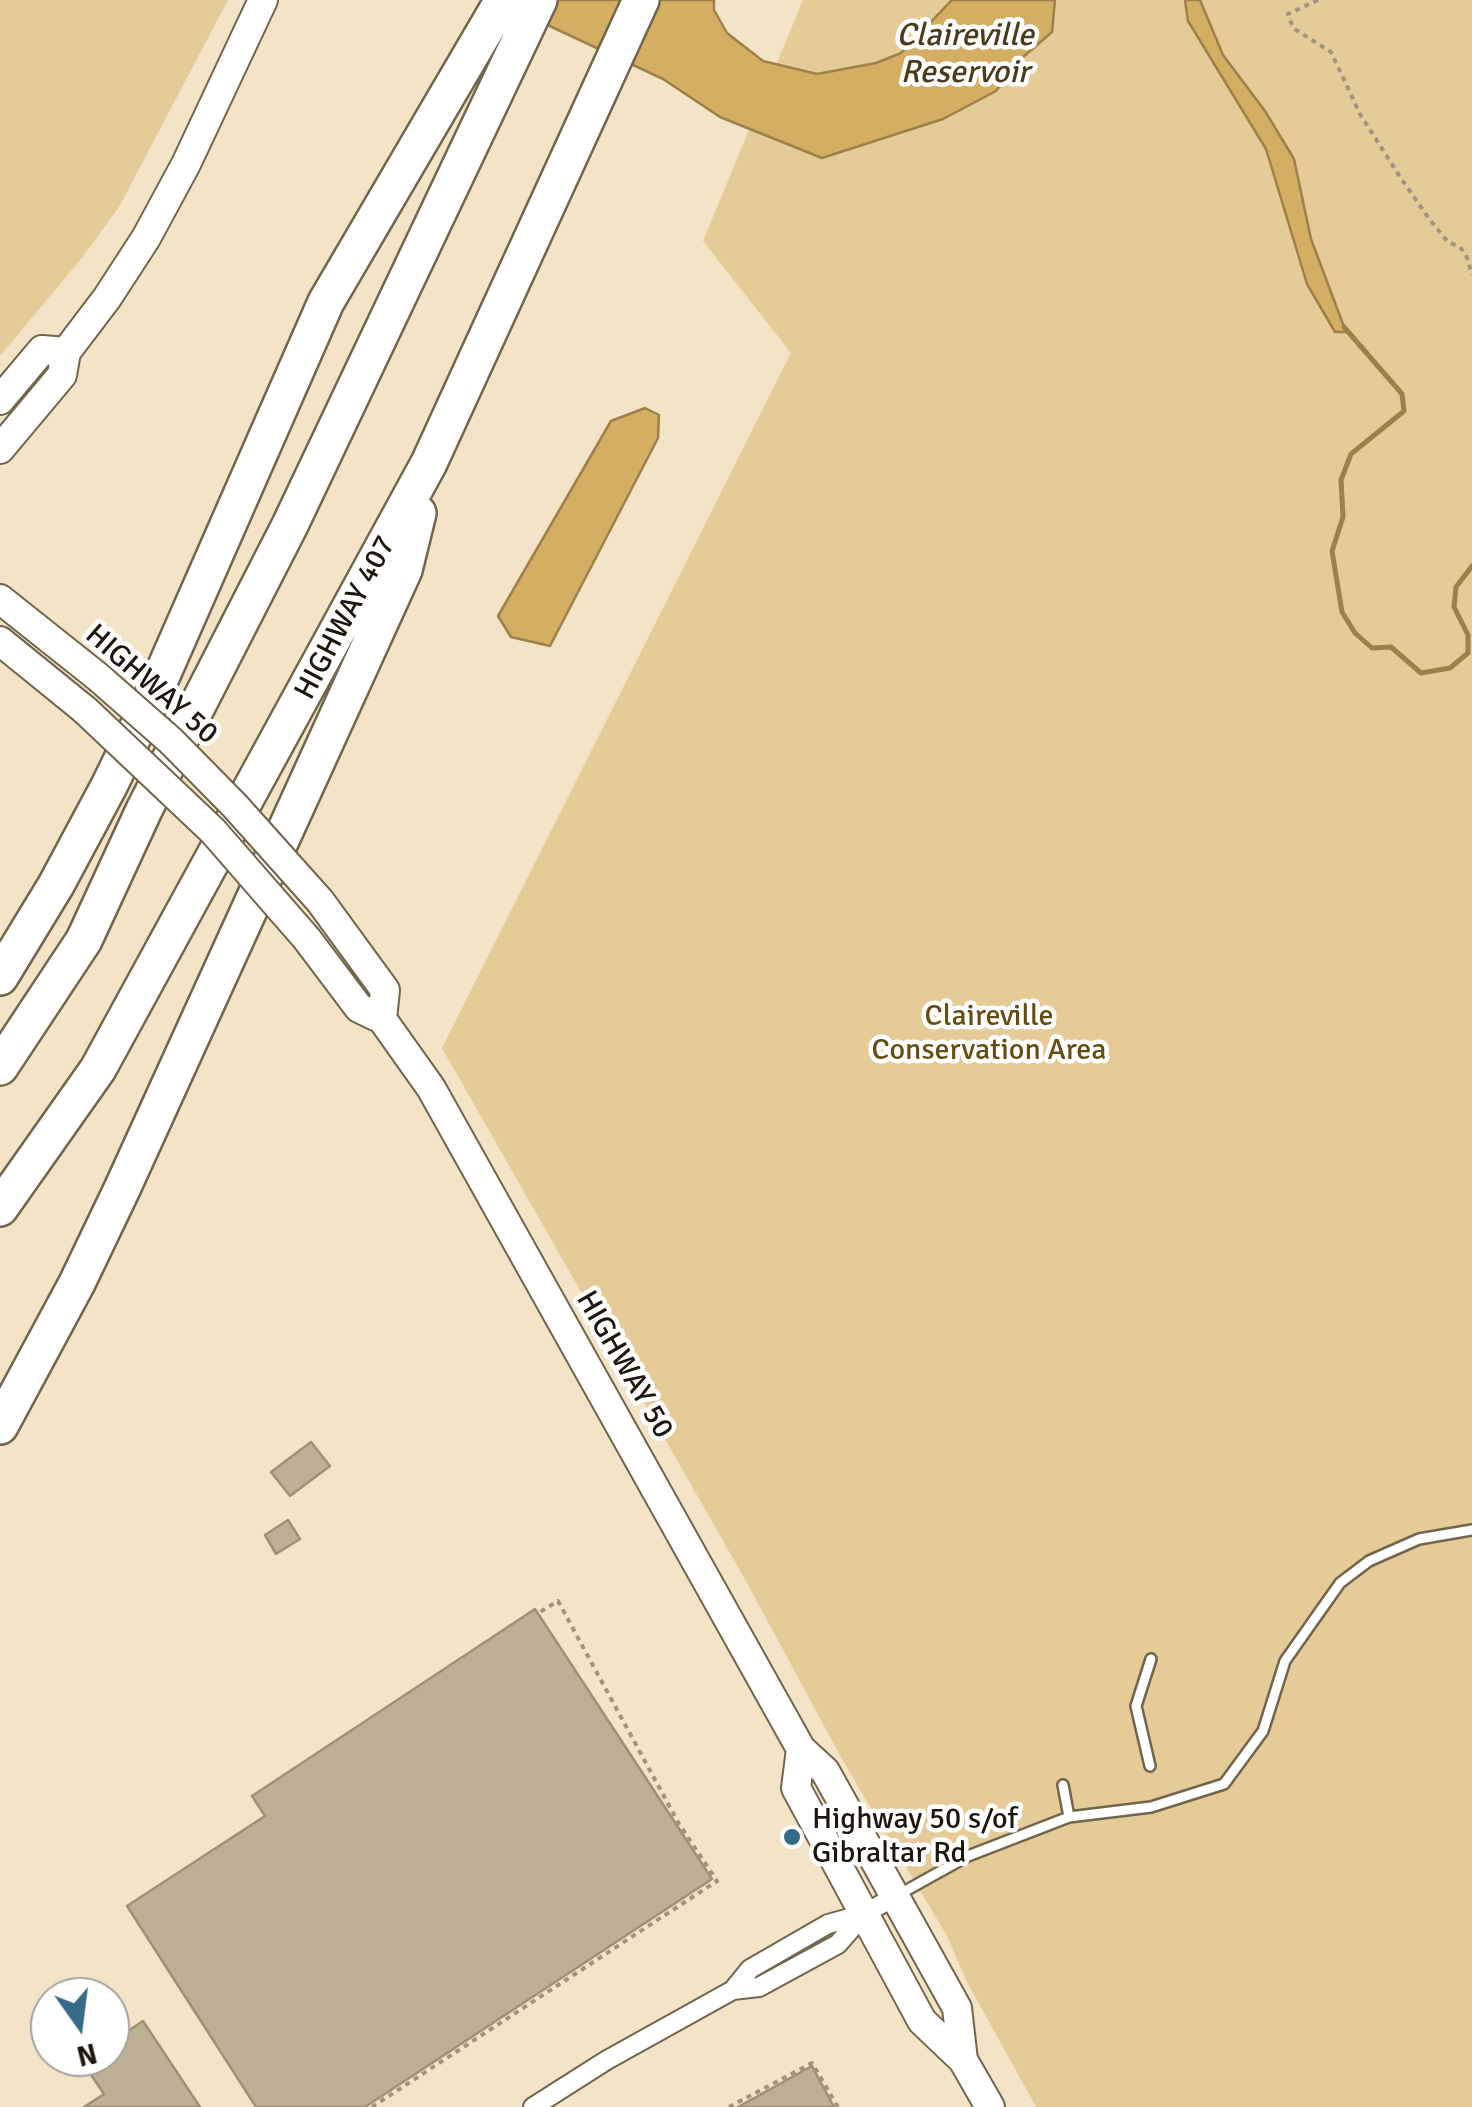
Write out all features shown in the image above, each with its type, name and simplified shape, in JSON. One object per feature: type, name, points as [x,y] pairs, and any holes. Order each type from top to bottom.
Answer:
[{"type":"highway","points":[[0,1067],[84,940],[144,810],[290,525],[539,0]]},
{"type":"highway","name":"HIGHWAY 407","points":[[0,1208],[98,1068],[429,463],[641,0]]},
{"type":"highway","points":[[0,976],[56,885],[126,751],[326,302],[495,14]]},
{"type":"highway","points":[[0,1426],[77,1283],[122,1189],[404,570],[429,463]]},
{"type":"main road","points":[[0,449],[62,375],[66,352],[146,238],[186,164],[263,0]]},
{"type":"main road","points":[[0,400],[42,350],[66,352]]},
{"type":"main road","name":"HIGHWAY 50","points":[[0,599],[170,741],[235,806],[320,902],[386,990],[382,1019]]},
{"type":"main road","name":"HIGHWAY 50","points":[[0,641],[85,710],[213,831],[307,939],[359,1008],[382,1019],[431,1088],[801,1748],[825,1772],[956,2008],[963,2060]]},
{"type":"main road","name":"HIGHWAY 50","points":[[801,1748],[796,1788],[922,2021],[963,2060],[990,2107]]},
{"type":"street","points":[[532,2107],[733,1990],[759,1988],[838,1944],[864,1914],[894,1897]]},
{"type":"lane","points":[[894,1897],[968,1856],[1068,1817],[1151,1807],[1224,1784],[1263,1731],[1285,1661],[1340,1583],[1369,1562],[1419,1539],[1472,1530]]},
{"type":"lane","points":[[1150,1766],[1136,1706],[1151,1659]]},
{"type":"lane","points":[[1063,1785],[1068,1817]]},
{"type":"path","points":[[1318,0],[1288,14],[1293,28],[1330,52],[1360,114],[1400,177],[1448,242],[1460,246],[1472,275]]},
{"type":"path","points":[[372,2107],[717,1881],[679,1824],[558,1601],[540,1612]]},
{"type":"path","points":[[729,2107],[812,2062],[838,2107]]},
{"type":"green space","points":[[0,0],[228,0],[119,207],[0,356]]},
{"type":"green space","name":"Claireville Conservation Area","points":[[803,0],[1472,0],[1472,2107],[1036,2107],[967,1982],[947,1936],[843,1761],[747,1583],[442,1048],[791,353],[703,241]]},
{"type":"water","name":"Claireville Reservoir","points":[[494,0],[714,0],[714,10],[727,33],[763,61],[817,74],[876,63],[901,53],[952,0],[1055,0],[1052,32],[1022,58],[996,91],[943,119],[822,158],[720,117],[663,79]]},
{"type":"water","points":[[1185,0],[1200,0],[1223,55],[1265,111],[1294,159],[1311,239],[1346,332],[1335,332],[1307,284],[1266,149],[1188,21]]},
{"type":"water","points":[[645,408],[659,415],[658,438],[550,646],[511,637],[498,616],[611,421]]},
{"type":"building","points":[[311,1442],[330,1466],[290,1496],[271,1472]]},
{"type":"building","points":[[288,1520],[300,1539],[276,1554],[265,1535]]},
{"type":"building","points":[[535,1609],[712,1879],[365,2107],[256,2107],[127,1906],[265,1816],[252,1796]]},
{"type":"building","points":[[143,2021],[200,2107],[84,2107],[104,2094],[93,2077],[130,2077],[130,2030]]},
{"type":"building","points":[[812,2066],[834,2107],[738,2107]]},
{"type":"waterway","points":[[1344,327],[1402,394],[1404,411],[1351,454],[1341,480],[1343,517],[1332,551],[1342,612],[1355,633],[1372,648],[1391,647],[1421,673],[1450,668],[1468,653],[1468,635],[1454,607],[1456,587],[1472,566]]},
{"type":"place","name":"Highway 50 s/of Gibraltar Rd","points":[[792,1837]]}]
